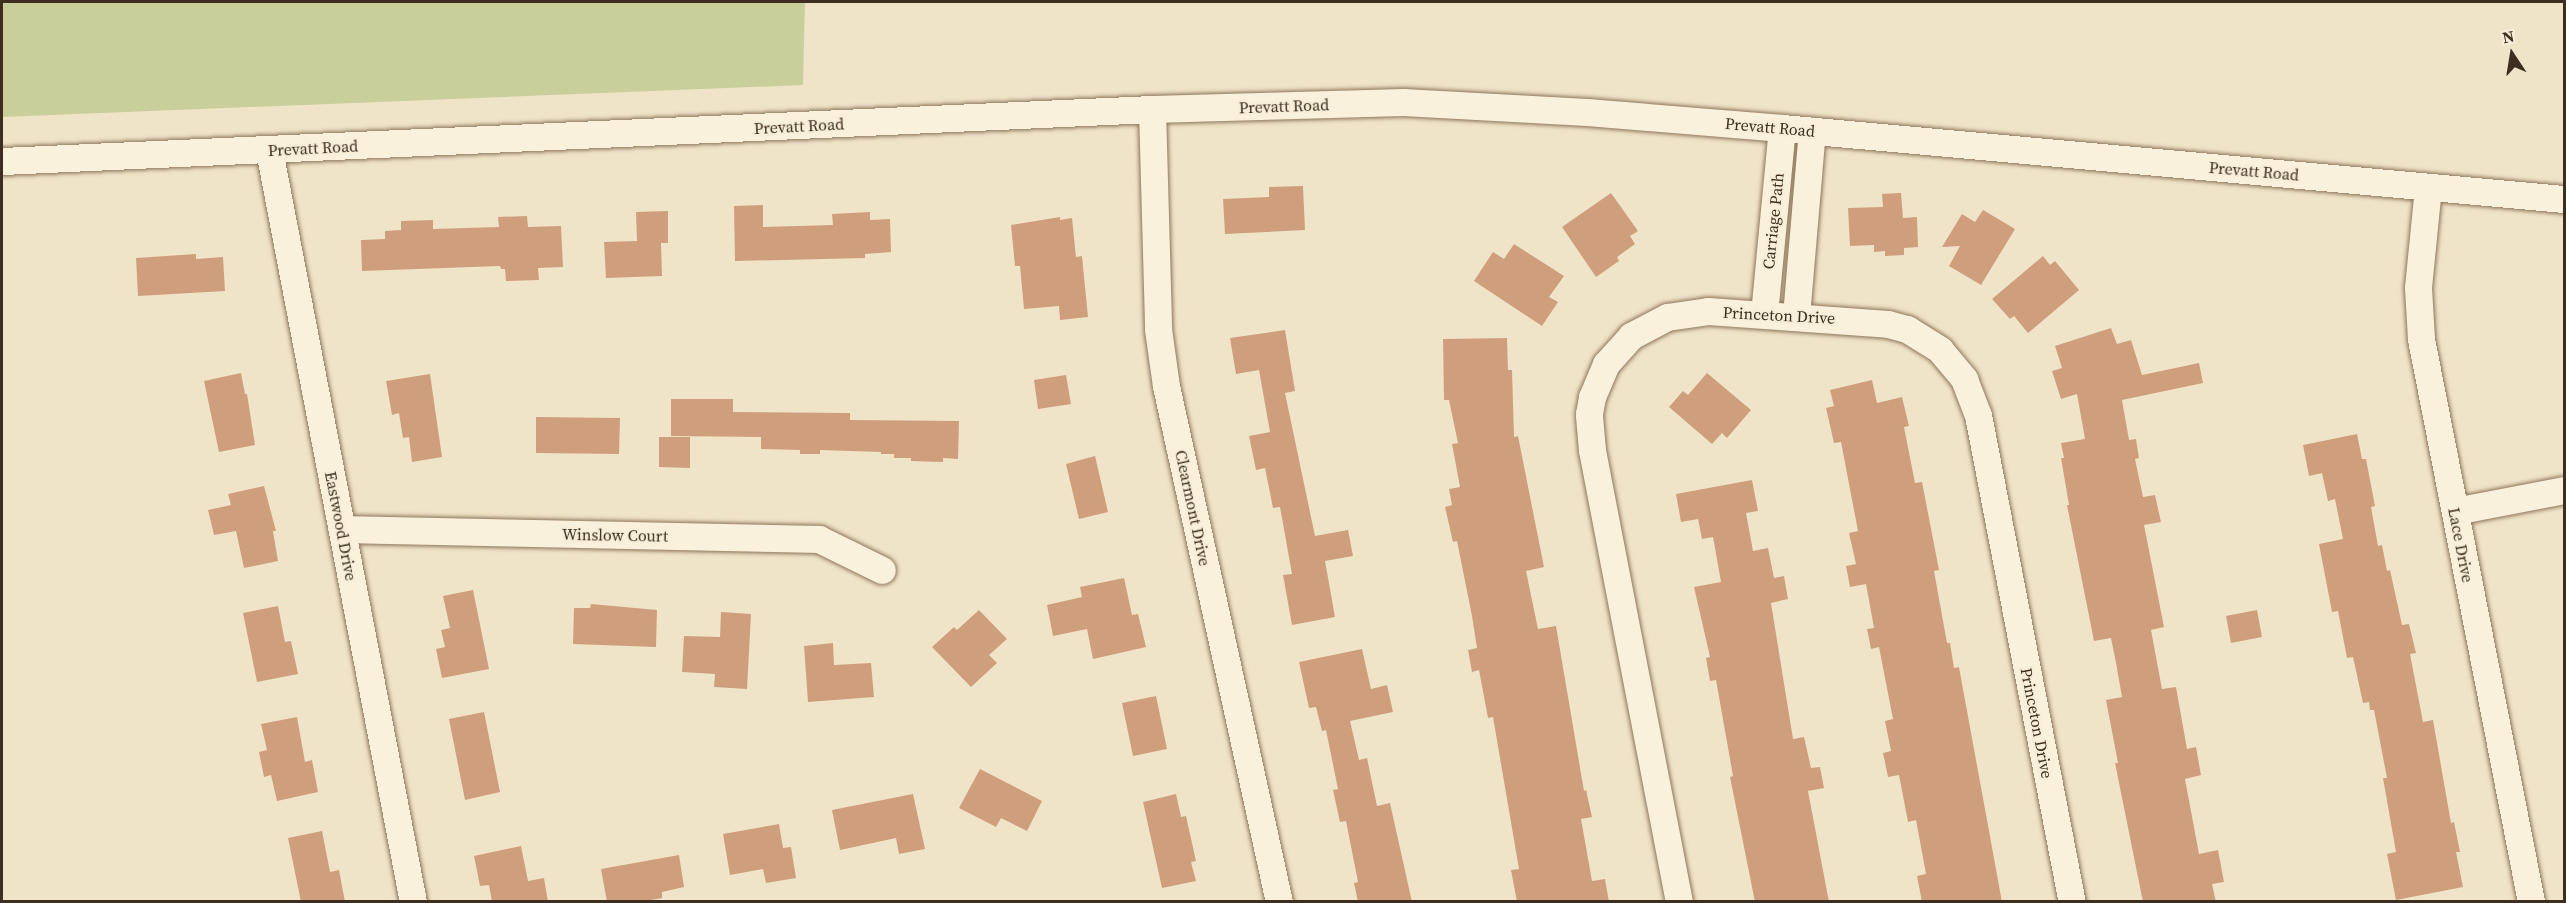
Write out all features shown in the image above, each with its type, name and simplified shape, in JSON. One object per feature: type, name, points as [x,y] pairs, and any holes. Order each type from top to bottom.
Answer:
[{"type":"street","name":"Prevatt Road","points":[[2,161],[1152,109],[1403,102],[1587,112],[1782,128],[2565,199]]},
{"type":"street","name":"Clearmont Drive","points":[[1152,109],[1158,329],[1166,386],[1279,902]]},
{"type":"street","name":"Carriage Path","points":[[1764,314],[1782,128]]},
{"type":"street","name":"Carriage Path","points":[[1796,316],[1812,131]]},
{"type":"street","name":"Eastwood Drive","points":[[269,150],[413,902]]},
{"type":"street","name":"Lace Drive","points":[[2428,187],[2418,312],[2531,902]]},
{"type":"street","name":"Princeton Drive","points":[[1679,902],[1592,450],[1589,414],[1598,380],[1606,364],[1631,336],[1648,325],[1687,312],[1764,314],[1869,321],[1907,330],[1940,350],[1953,364],[1973,397],[2072,902]]},
{"type":"street","points":[[2455,511],[2565,490]]},
{"type":"street","name":"Winslow Court","points":[[342,529],[819,539],[882,570]]},
{"type":"green space","points":[[2,2],[805,2],[803,85],[2,117]]},
{"type":"building","points":[[1303,186],[1305,230],[1225,234],[1223,199],[1269,197],[1269,187]]},
{"type":"building","points":[[1611,193],[1638,231],[1630,236],[1635,244],[1617,257],[1619,261],[1596,277],[1562,227]]},
{"type":"building","points":[[1901,193],[1903,218],[1917,217],[1918,247],[1904,248],[1904,255],[1885,256],[1885,251],[1874,252],[1874,245],[1850,246],[1848,208],[1883,207],[1882,194]]},
{"type":"building","points":[[763,205],[763,227],[833,225],[832,214],[870,212],[870,220],[890,219],[891,252],[865,254],[865,258],[735,261],[734,206]]},
{"type":"building","points":[[1983,210],[2015,229],[1981,285],[1949,266],[1960,246],[1942,247],[1962,214],[1975,222]]},
{"type":"building","points":[[668,211],[668,243],[661,243],[662,276],[606,278],[604,242],[637,241],[636,212]]},
{"type":"building","points":[[527,216],[528,227],[561,226],[563,267],[538,268],[539,280],[506,281],[505,269],[501,269],[500,266],[362,271],[361,240],[385,239],[385,231],[401,230],[401,221],[433,220],[433,229],[499,227],[498,217]]},
{"type":"building","points":[[1060,217],[1060,220],[1072,218],[1076,257],[1082,256],[1088,317],[1060,320],[1059,306],[1024,309],[1020,266],[1015,266],[1011,225]]},
{"type":"building","points":[[1514,244],[1564,276],[1549,297],[1558,302],[1542,326],[1474,281],[1493,252],[1504,259]]},
{"type":"building","points":[[196,254],[196,259],[223,257],[225,291],[138,296],[136,258]]},
{"type":"building","points":[[2043,256],[2050,265],[2055,261],[2079,290],[2028,333],[2014,316],[2010,319],[1992,299]]},
{"type":"building","points":[[2111,328],[2117,344],[2131,340],[2142,375],[2199,363],[2203,383],[2122,400],[2129,440],[2136,439],[2139,458],[2135,459],[2143,497],[2155,495],[2161,522],[2144,525],[2164,627],[2151,630],[2162,689],[2176,687],[2187,749],[2196,747],[2201,775],[2185,779],[2199,854],[2218,850],[2224,882],[2212,884],[2216,902],[2143,902],[2115,763],[2118,763],[2106,700],[2122,697],[2116,663],[2111,638],[2094,641],[2067,505],[2069,505],[2061,458],[2064,458],[2061,443],[2085,439],[2077,394],[2061,399],[2052,371],[2062,368],[2055,346]]},
{"type":"building","points":[[1285,330],[1295,391],[1285,393],[1315,536],[1348,530],[1353,556],[1325,561],[1335,617],[1292,625],[1283,575],[1292,574],[1280,507],[1273,508],[1265,468],[1256,470],[1249,436],[1270,432],[1259,370],[1236,374],[1230,338]]},
{"type":"building","points":[[1507,338],[1508,370],[1512,370],[1514,437],[1518,436],[1544,567],[1526,571],[1538,629],[1556,626],[1584,791],[1586,790],[1592,817],[1581,819],[1592,881],[1605,879],[1609,902],[1517,902],[1511,870],[1519,869],[1493,717],[1488,718],[1479,670],[1472,672],[1468,650],[1477,648],[1472,616],[1457,541],[1453,542],[1445,507],[1452,505],[1449,489],[1460,487],[1452,444],[1458,443],[1449,400],[1444,400],[1443,339]]},
{"type":"building","points":[[241,373],[245,394],[247,394],[255,445],[219,452],[204,381]]},
{"type":"building","points":[[1707,373],[1751,410],[1727,438],[1722,433],[1712,444],[1669,407],[1683,391],[1688,395]]},
{"type":"building","points":[[430,374],[442,457],[412,462],[409,437],[403,438],[399,413],[392,415],[386,381]]},
{"type":"building","points":[[1066,375],[1071,404],[1038,409],[1034,380]]},
{"type":"building","points":[[1872,380],[1877,403],[1902,397],[1909,426],[1904,427],[1915,483],[1922,482],[1939,570],[1934,571],[1947,643],[1950,643],[1954,668],[1959,667],[2002,902],[1922,902],[1917,876],[1926,874],[1916,820],[1908,822],[1899,775],[1888,777],[1883,753],[1891,751],[1885,721],[1893,719],[1879,647],[1871,649],[1867,629],[1874,628],[1866,584],[1850,587],[1846,566],[1856,564],[1849,533],[1858,531],[1841,442],[1834,443],[1826,408],[1834,406],[1830,390]]},
{"type":"building","points":[[671,399],[733,399],[733,412],[850,413],[850,420],[959,421],[958,459],[943,458],[943,462],[911,461],[911,458],[894,458],[894,454],[881,454],[881,452],[820,450],[820,454],[800,454],[800,450],[761,449],[761,437],[671,436]]},
{"type":"building","points":[[536,417],[620,418],[619,454],[536,453]]},
{"type":"building","points":[[2357,434],[2362,459],[2366,459],[2375,506],[2371,507],[2378,546],[2382,545],[2402,625],[2409,624],[2416,653],[2410,654],[2423,722],[2433,720],[2451,823],[2454,822],[2460,852],[2456,852],[2463,887],[2396,900],[2387,854],[2396,852],[2383,778],[2387,778],[2374,710],[2370,710],[2369,702],[2363,703],[2353,657],[2347,658],[2338,611],[2332,612],[2319,544],[2343,539],[2335,499],[2328,501],[2322,473],[2309,476],[2303,445]]},
{"type":"building","points":[[659,437],[690,437],[690,468],[659,467]]},
{"type":"building","points":[[1095,456],[1108,512],[1079,519],[1066,464]]},
{"type":"building","points":[[1752,480],[1758,511],[1746,513],[1753,551],[1768,548],[1774,578],[1784,576],[1788,599],[1771,603],[1793,739],[1804,737],[1811,768],[1820,767],[1824,788],[1808,791],[1829,902],[1755,902],[1730,777],[1733,776],[1716,680],[1710,681],[1706,658],[1710,657],[1694,587],[1721,582],[1713,537],[1702,539],[1698,519],[1681,522],[1676,494]]},
{"type":"building","points":[[264,486],[276,531],[273,531],[278,561],[244,568],[236,531],[214,535],[208,510],[231,505],[228,494]]},
{"type":"building","points":[[1124,578],[1132,615],[1138,614],[1146,647],[1093,659],[1087,629],[1053,636],[1047,605],[1082,597],[1080,587]]},
{"type":"building","points":[[473,590],[489,669],[442,678],[436,649],[445,647],[441,630],[450,628],[443,596]]},
{"type":"building","points":[[591,604],[657,610],[656,647],[573,644],[574,608],[590,608]]},
{"type":"building","points":[[278,606],[285,642],[291,641],[298,674],[257,682],[243,613]]},
{"type":"building","points":[[979,610],[1007,639],[989,655],[997,663],[971,687],[932,647],[954,627],[957,630]]},
{"type":"building","points":[[2257,610],[2262,637],[2231,643],[2226,616]]},
{"type":"building","points":[[721,612],[751,614],[747,689],[714,687],[715,674],[682,672],[684,636],[720,637]]},
{"type":"building","points":[[833,643],[834,665],[871,663],[874,697],[808,702],[804,646]]},
{"type":"building","points":[[1362,649],[1371,689],[1387,685],[1393,712],[1350,721],[1359,760],[1367,758],[1377,806],[1390,803],[1412,902],[1358,902],[1354,883],[1358,882],[1346,821],[1340,822],[1333,790],[1338,789],[1326,730],[1322,731],[1316,707],[1309,708],[1299,662]]},
{"type":"building","points":[[1156,696],[1167,749],[1133,756],[1122,703]]},
{"type":"building","points":[[484,712],[500,792],[465,800],[449,719]]},
{"type":"building","points":[[297,717],[305,762],[312,760],[318,792],[277,801],[271,775],[264,777],[259,752],[267,750],[261,724]]},
{"type":"building","points":[[980,769],[1042,801],[1027,831],[1001,818],[996,827],[959,808]]},
{"type":"building","points":[[913,794],[925,849],[899,854],[896,838],[840,850],[832,810]]},
{"type":"building","points":[[1176,794],[1181,817],[1186,816],[1196,861],[1191,862],[1196,881],[1162,888],[1143,802]]},
{"type":"building","points":[[779,824],[783,848],[791,847],[796,878],[766,883],[763,869],[730,875],[723,834]]},
{"type":"building","points":[[322,831],[330,872],[339,870],[345,902],[301,902],[288,838]]},
{"type":"building","points":[[521,846],[528,881],[544,878],[548,902],[492,902],[489,885],[480,886],[474,856]]},
{"type":"building","points":[[679,855],[684,887],[662,892],[662,898],[640,902],[607,902],[601,869]]}]
